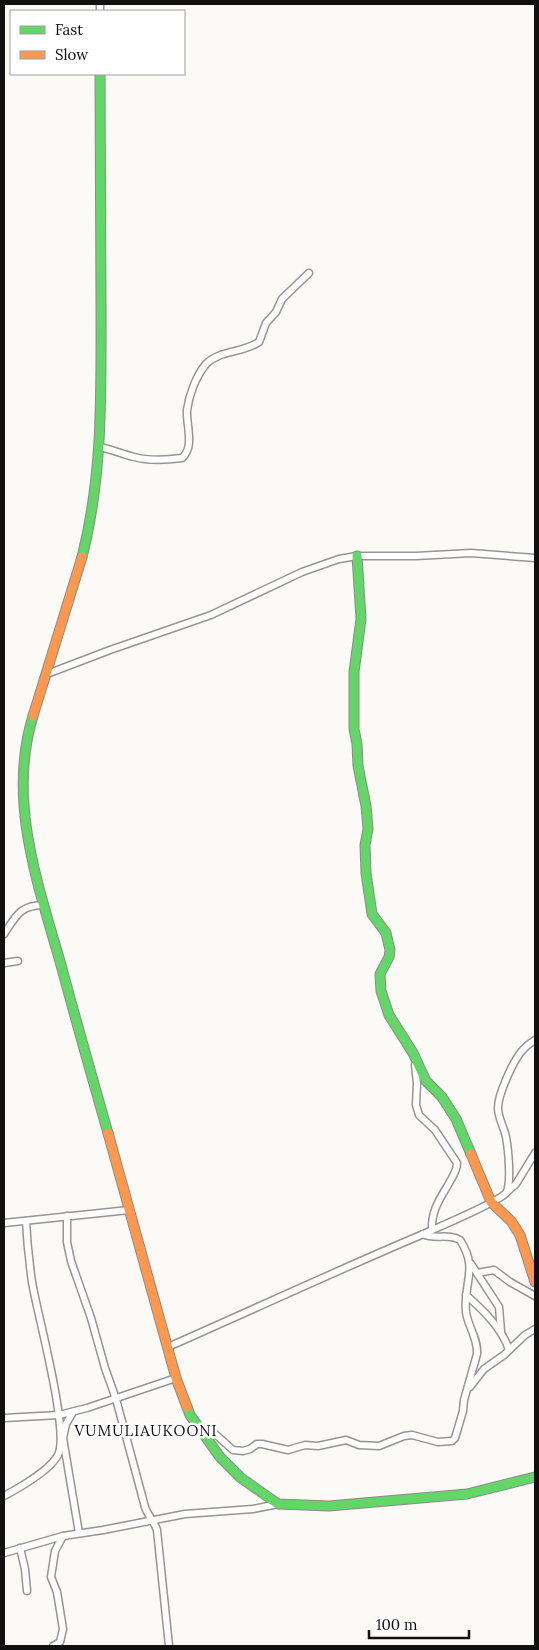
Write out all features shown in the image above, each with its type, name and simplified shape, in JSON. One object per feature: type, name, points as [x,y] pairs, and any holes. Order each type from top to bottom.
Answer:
[{"type":"street","points":[[100,75],[101,397],[96,485],[90,524],[80,563],[26,744],[22,788],[26,832],[44,905],[176,1378],[188,1411],[200,1431],[220,1457],[241,1478],[278,1504]]},
{"type":"street","points":[[99,447],[143,459],[182,458],[186,454],[189,443],[187,420],[190,397],[203,369],[215,358],[259,342],[266,323],[276,312],[282,299],[309,272]]},
{"type":"street","points":[[47,674],[211,615],[317,566],[339,559],[357,556],[416,556],[471,552],[535,558]]},
{"type":"street","points":[[357,556],[360,585],[360,627],[354,672],[354,729],[358,750],[358,766],[366,806],[368,829],[365,845],[366,873],[372,914],[386,934],[390,950],[389,958],[380,974],[381,991],[389,1015],[413,1054],[426,1081],[442,1097],[456,1119],[491,1202],[516,1228],[535,1282]]},
{"type":"street","points":[[4,934],[19,912],[33,905],[44,905]]},
{"type":"street","points":[[4,963],[18,961]]},
{"type":"street","points":[[507,1192],[509,1174],[508,1155],[506,1137],[498,1114],[499,1101],[517,1058],[535,1040]]},
{"type":"street","points":[[413,1054],[417,1075],[416,1105],[419,1115],[435,1130],[457,1163],[454,1176],[434,1210],[432,1230]]},
{"type":"street","points":[[168,1347],[491,1202],[516,1184],[535,1153]]},
{"type":"street","points":[[4,1223],[129,1210]]},
{"type":"street","points":[[67,1216],[67,1242],[71,1260],[116,1399],[145,1507],[157,1530],[169,1646]]},
{"type":"street","points":[[4,1496],[41,1472],[55,1459],[59,1452],[59,1415],[32,1281],[26,1221]]},
{"type":"street","points":[[423,1234],[429,1237],[457,1237],[463,1244],[470,1263],[500,1307],[501,1331]]},
{"type":"street","points":[[200,1431],[214,1432],[233,1450],[243,1451],[250,1450],[257,1444],[288,1450],[304,1445],[318,1446],[346,1440],[359,1444],[379,1446],[404,1436],[412,1435],[438,1442],[449,1442],[454,1438],[463,1411],[478,1346],[466,1313],[470,1263]]},
{"type":"street","points":[[477,1273],[494,1270],[510,1282],[535,1296]]},
{"type":"street","points":[[466,1295],[501,1331],[509,1350]]},
{"type":"street","points":[[468,1390],[484,1369],[535,1329]]},
{"type":"street","points":[[4,1418],[59,1415],[73,1412],[176,1378]]},
{"type":"street","points":[[73,1412],[66,1424],[63,1438],[78,1533]]},
{"type":"street","points":[[4,1553],[63,1536],[204,1511],[252,1509],[278,1504],[330,1506],[467,1494],[535,1477]]},
{"type":"street","points":[[53,1646],[60,1642],[63,1635],[58,1600],[51,1577],[56,1551],[63,1536]]},
{"type":"street","points":[[20,1548],[25,1569],[27,1591]]},
{"type":"traffic: fast","points":[[82,557],[94,495],[101,403],[100,75]]},
{"type":"traffic: fast","points":[[357,556],[361,619],[354,672],[354,729],[358,766],[366,806],[368,829],[365,845],[366,873],[372,914],[386,933],[390,950],[389,957],[380,974],[381,991],[389,1015],[413,1053],[426,1081],[442,1097],[456,1119],[471,1154]]},
{"type":"traffic: fast","points":[[33,716],[26,747],[23,779],[24,810],[29,842],[43,904],[108,1133]]},
{"type":"traffic: fast","points":[[187,1407],[190,1415],[220,1457],[241,1478],[278,1504],[329,1506],[467,1494],[535,1477]]},
{"type":"traffic: slow","points":[[33,716],[82,557]]},
{"type":"traffic: slow","points":[[108,1133],[176,1378],[187,1407]]},
{"type":"traffic: slow","points":[[471,1154],[491,1202],[511,1221],[520,1235],[535,1282]]},
{"type":"district","name":"VUMULIAUKOONI","points":[[146,1430]]}]
